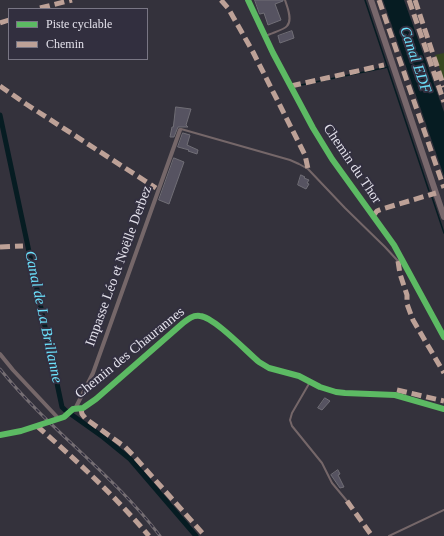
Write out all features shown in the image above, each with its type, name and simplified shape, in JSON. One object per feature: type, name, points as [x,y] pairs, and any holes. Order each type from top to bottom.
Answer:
[{"type":"main road","points":[[371,0],[444,217]]},
{"type":"street","name":"Chemin du Thor","points":[[248,0],[265,36],[322,144],[364,205],[394,245],[444,337]]},
{"type":"street","name":"Impasse Léo et Noëlle Derbez","points":[[76,409],[93,373],[180,130]]},
{"type":"street","name":"Chemin des Chaurannes","points":[[0,435],[9,434],[65,417],[76,409],[82,408],[90,403],[183,322],[196,316],[203,316],[212,321],[265,366],[299,376],[320,387],[345,393],[395,394],[444,409]]},
{"type":"street","points":[[0,354],[58,419]]},
{"type":"lane","points":[[265,36],[286,27],[288,24],[289,13],[284,0]]},
{"type":"lane","points":[[180,130],[181,129],[290,160],[308,169],[396,259],[404,263]]},
{"type":"lane","points":[[310,382],[292,413],[290,418],[291,422],[295,430],[322,463],[332,483],[347,501]]},
{"type":"lane","points":[[389,536],[444,510]]},
{"type":"green space","points":[[444,53],[444,81],[435,55]]},
{"type":"water","name":"Canal EDF","points":[[383,0],[404,0],[444,112],[444,176]]},
{"type":"building","points":[[255,0],[283,0],[275,4],[281,20],[268,25],[264,13],[260,14]]},
{"type":"building","points":[[292,31],[294,38],[280,43],[278,36]]},
{"type":"building","points":[[176,107],[191,109],[186,125],[188,127],[178,127],[174,137],[170,137],[173,127]]},
{"type":"building","points":[[183,133],[190,135],[187,145],[198,150],[197,154],[178,147]]},
{"type":"building","points":[[174,158],[184,162],[169,204],[159,200]]},
{"type":"building","points":[[301,175],[309,180],[307,183],[309,184],[306,189],[298,185]]},
{"type":"building","points":[[325,398],[330,401],[322,410],[318,408]]},
{"type":"building","points":[[338,470],[340,474],[338,475],[344,487],[340,488],[331,475]]},
{"type":"waterway","points":[[365,0],[429,191]]},
{"type":"waterway","points":[[296,86],[388,67]]},
{"type":"waterway","name":"Canal de La Brillanne","points":[[0,115],[62,407],[130,459],[196,536]]},
{"type":"waterway","points":[[432,197],[444,233]]},
{"type":"railway","points":[[0,369],[39,412],[122,492],[142,513],[160,536]]},
{"type":"marked path","points":[[40,8],[72,0]]},
{"type":"marked path","points":[[221,0],[228,8],[253,52],[305,155],[308,169]]},
{"type":"marked path","points":[[379,0],[444,188]]},
{"type":"marked path","points":[[409,0],[444,102]]},
{"type":"marked path","points":[[415,0],[444,87]]},
{"type":"marked path","points":[[0,23],[8,20]]},
{"type":"marked path","points":[[291,86],[384,65]]},
{"type":"marked path","points":[[0,86],[156,188]]},
{"type":"marked path","points":[[373,216],[377,211],[382,209],[436,193]]},
{"type":"marked path","points":[[0,247],[23,246]]},
{"type":"marked path","points":[[398,261],[400,274],[407,295],[407,304],[413,320],[444,373]]},
{"type":"marked path","points":[[397,390],[444,401]]},
{"type":"marked path","points":[[81,409],[82,414],[86,419],[125,447],[133,455],[205,536]]},
{"type":"marked path","points":[[37,426],[95,479],[149,536]]},
{"type":"marked path","points":[[347,501],[372,536]]},
{"type":"cycle path","points":[[248,0],[273,53],[313,128],[332,159],[394,245],[444,337]]},
{"type":"cycle path","points":[[0,435],[21,431],[64,417],[73,409],[83,408],[96,399],[183,323],[195,316],[206,318],[222,328],[259,362],[269,368],[299,376],[320,387],[336,392],[395,395],[444,409]]}]
